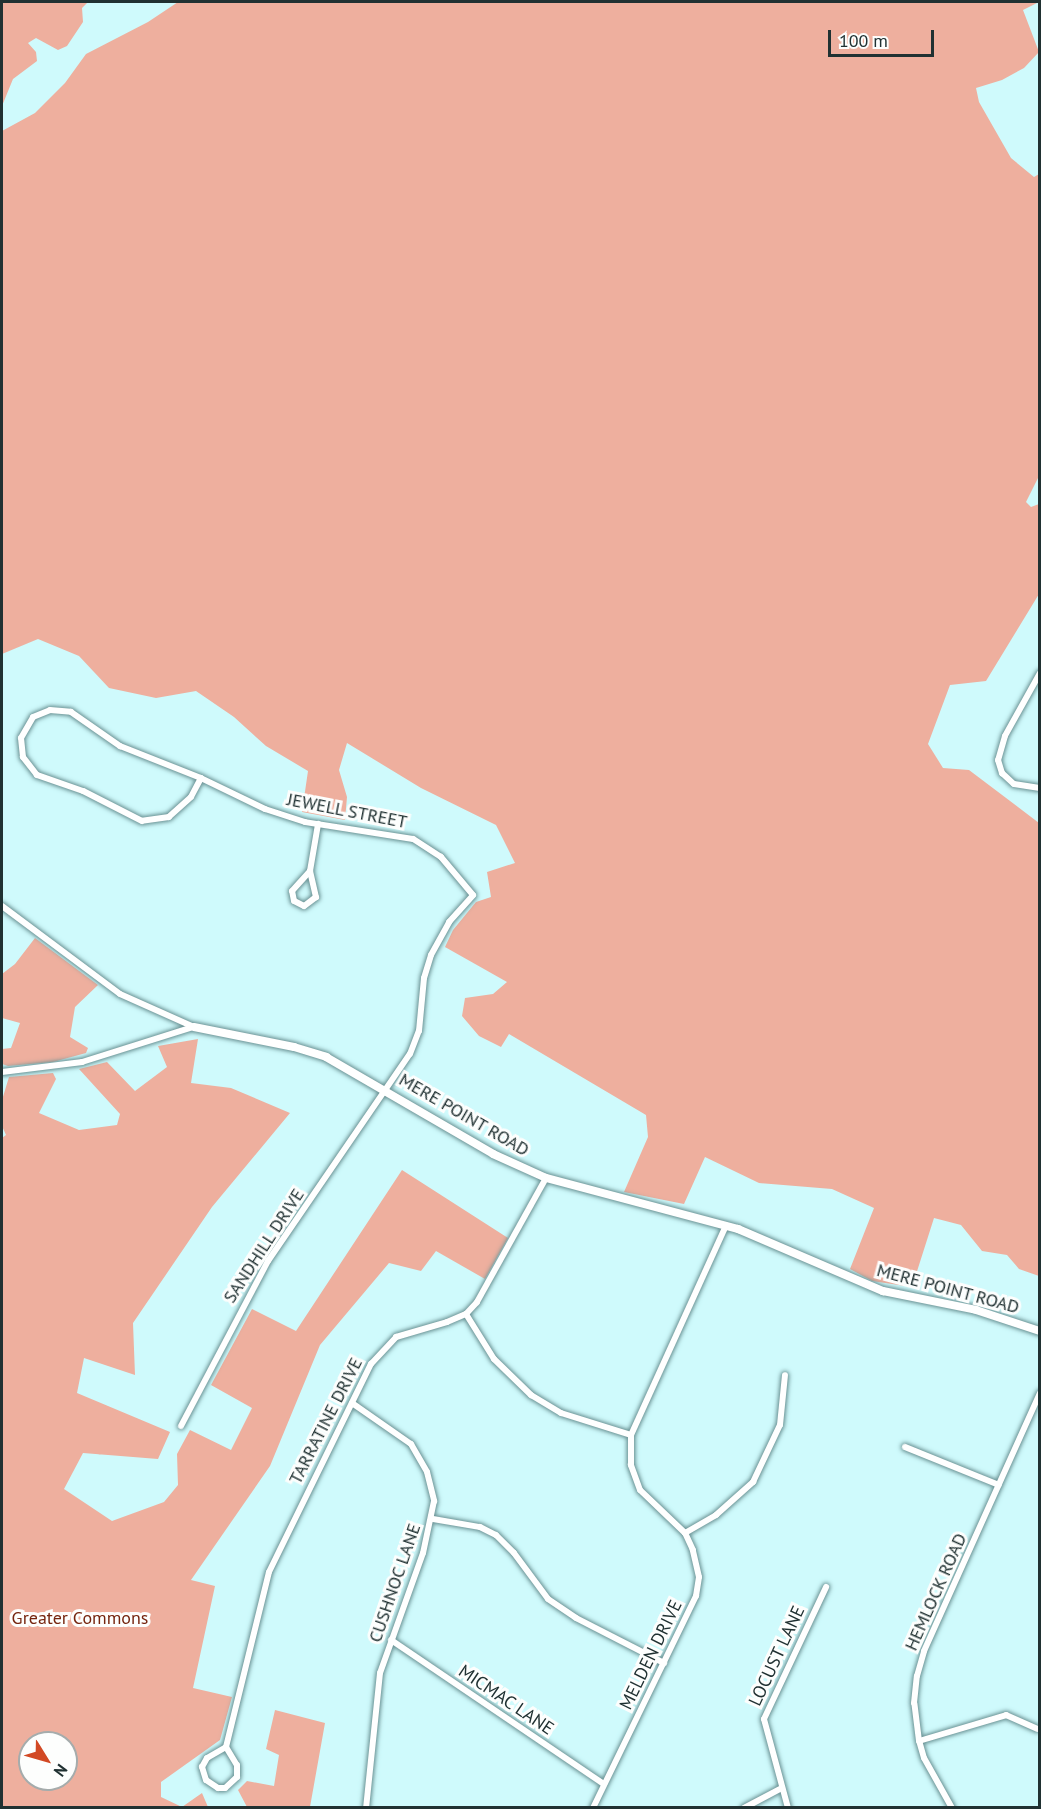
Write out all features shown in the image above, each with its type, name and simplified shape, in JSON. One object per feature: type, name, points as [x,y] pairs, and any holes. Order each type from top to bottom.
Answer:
[{"type":"street","points":[[1040,674],[1005,736],[998,759],[1002,773],[1014,784],[1040,788]]},
{"type":"street","name":"JEWELL STREET","points":[[201,777],[191,797],[174,814],[142,821],[83,791],[37,775],[22,758],[21,738],[38,714],[64,710],[120,746],[201,777],[265,809],[318,824],[413,839],[441,857],[473,895]]},
{"type":"street","points":[[310,871],[292,891],[294,901],[304,906],[316,897],[310,871],[318,824]]},
{"type":"street","name":"SANDHILL DRIVE","points":[[181,1426],[268,1261],[388,1090],[415,1043],[430,954],[449,922],[473,895]]},
{"type":"street","name":"MERE POINT ROAD","points":[[2,906],[120,994],[194,1027],[310,1052],[388,1090],[493,1154],[546,1178],[726,1226],[777,1243],[883,1291],[976,1310],[1040,1331]]},
{"type":"street","points":[[2,1072],[82,1062],[194,1027]]},
{"type":"street","points":[[546,1178],[500,1264],[466,1314],[505,1372],[531,1395],[561,1413],[631,1435]]},
{"type":"street","name":"MELDEN DRIVE","points":[[593,1808],[692,1608],[698,1584],[697,1563],[685,1533],[640,1490],[631,1465],[631,1435],[726,1226]]},
{"type":"street","name":"TARRATINE DRIVE","points":[[226,1747],[269,1572],[371,1364],[386,1345],[407,1332],[466,1314]]},
{"type":"street","points":[[685,1533],[716,1515],[753,1482],[780,1425],[785,1375]]},
{"type":"street","name":"HEMLOCK ROAD","points":[[952,1808],[924,1758],[919,1741],[914,1703],[920,1663],[1040,1393]]},
{"type":"street","name":"CUSHNOC LANE","points":[[351,1403],[411,1444],[432,1487],[433,1519],[391,1640],[374,1705],[366,1808]]},
{"type":"street","points":[[905,1448],[999,1485]]},
{"type":"street","points":[[433,1519],[480,1527],[496,1535],[514,1553],[548,1599],[576,1618],[664,1664]]},
{"type":"street","name":"LOCUST LANE","points":[[788,1808],[764,1719],[826,1587]]},
{"type":"street","name":"MICMAC LANE","points":[[391,1640],[604,1784]]},
{"type":"street","points":[[919,1741],[1006,1715],[1037,1729]]},
{"type":"street","points":[[226,1747],[237,1765],[237,1777],[218,1788],[206,1780],[202,1767],[207,1758],[226,1747]]},
{"type":"street","points":[[744,1808],[782,1788]]},
{"type":"green space","points":[[2,2],[88,2],[82,8],[83,22],[67,46],[58,50],[36,38],[28,43],[36,52],[37,61],[13,79],[2,106]]},
{"type":"green space","points":[[178,2],[1039,2],[1023,10],[1039,52],[1024,68],[1002,80],[976,88],[979,102],[1011,158],[1034,177],[1039,174],[1040,474],[1026,502],[1031,507],[1039,504],[1039,594],[986,681],[950,685],[928,744],[943,768],[969,770],[1039,823],[1039,1276],[1019,1269],[1007,1255],[982,1251],[961,1225],[934,1218],[912,1287],[872,1281],[850,1269],[874,1208],[832,1189],[759,1183],[705,1157],[684,1204],[624,1192],[648,1137],[646,1115],[509,1034],[501,1047],[479,1036],[462,1016],[465,998],[493,994],[507,982],[445,947],[453,930],[476,902],[491,897],[487,872],[515,863],[496,825],[421,788],[347,743],[339,770],[347,797],[345,820],[302,812],[308,771],[266,746],[234,717],[196,691],[156,698],[109,688],[79,656],[38,639],[2,654],[2,131],[35,113],[65,83],[86,54],[148,22]]},
{"type":"green space","points":[[35,938],[98,985],[75,1007],[70,1037],[88,1048],[86,1053],[53,1062],[8,1066],[2,1064],[2,1049],[11,1048],[20,1023],[2,1018],[2,974],[15,964]]},
{"type":"green space","name":"Greater Commons","points":[[198,1039],[191,1083],[231,1088],[290,1113],[212,1207],[133,1323],[135,1375],[84,1358],[77,1393],[170,1432],[158,1459],[83,1453],[64,1489],[112,1521],[164,1502],[178,1485],[177,1454],[190,1430],[231,1450],[252,1408],[211,1385],[252,1309],[296,1331],[402,1170],[508,1238],[485,1279],[436,1251],[421,1271],[389,1263],[320,1345],[270,1466],[191,1580],[215,1586],[193,1688],[232,1697],[220,1740],[161,1782],[161,1797],[182,1807],[2,1807],[2,1138],[6,1135],[2,1126],[2,1100],[9,1077],[53,1073],[56,1079],[39,1113],[79,1130],[117,1125],[120,1114],[79,1069],[107,1062],[135,1091],[167,1067],[158,1046]]},
{"type":"green space","points":[[275,1710],[325,1723],[310,1807],[247,1807],[238,1790],[247,1781],[274,1786],[279,1755],[266,1749]]},
{"type":"green space","points":[[202,1793],[208,1807],[182,1807]]}]
